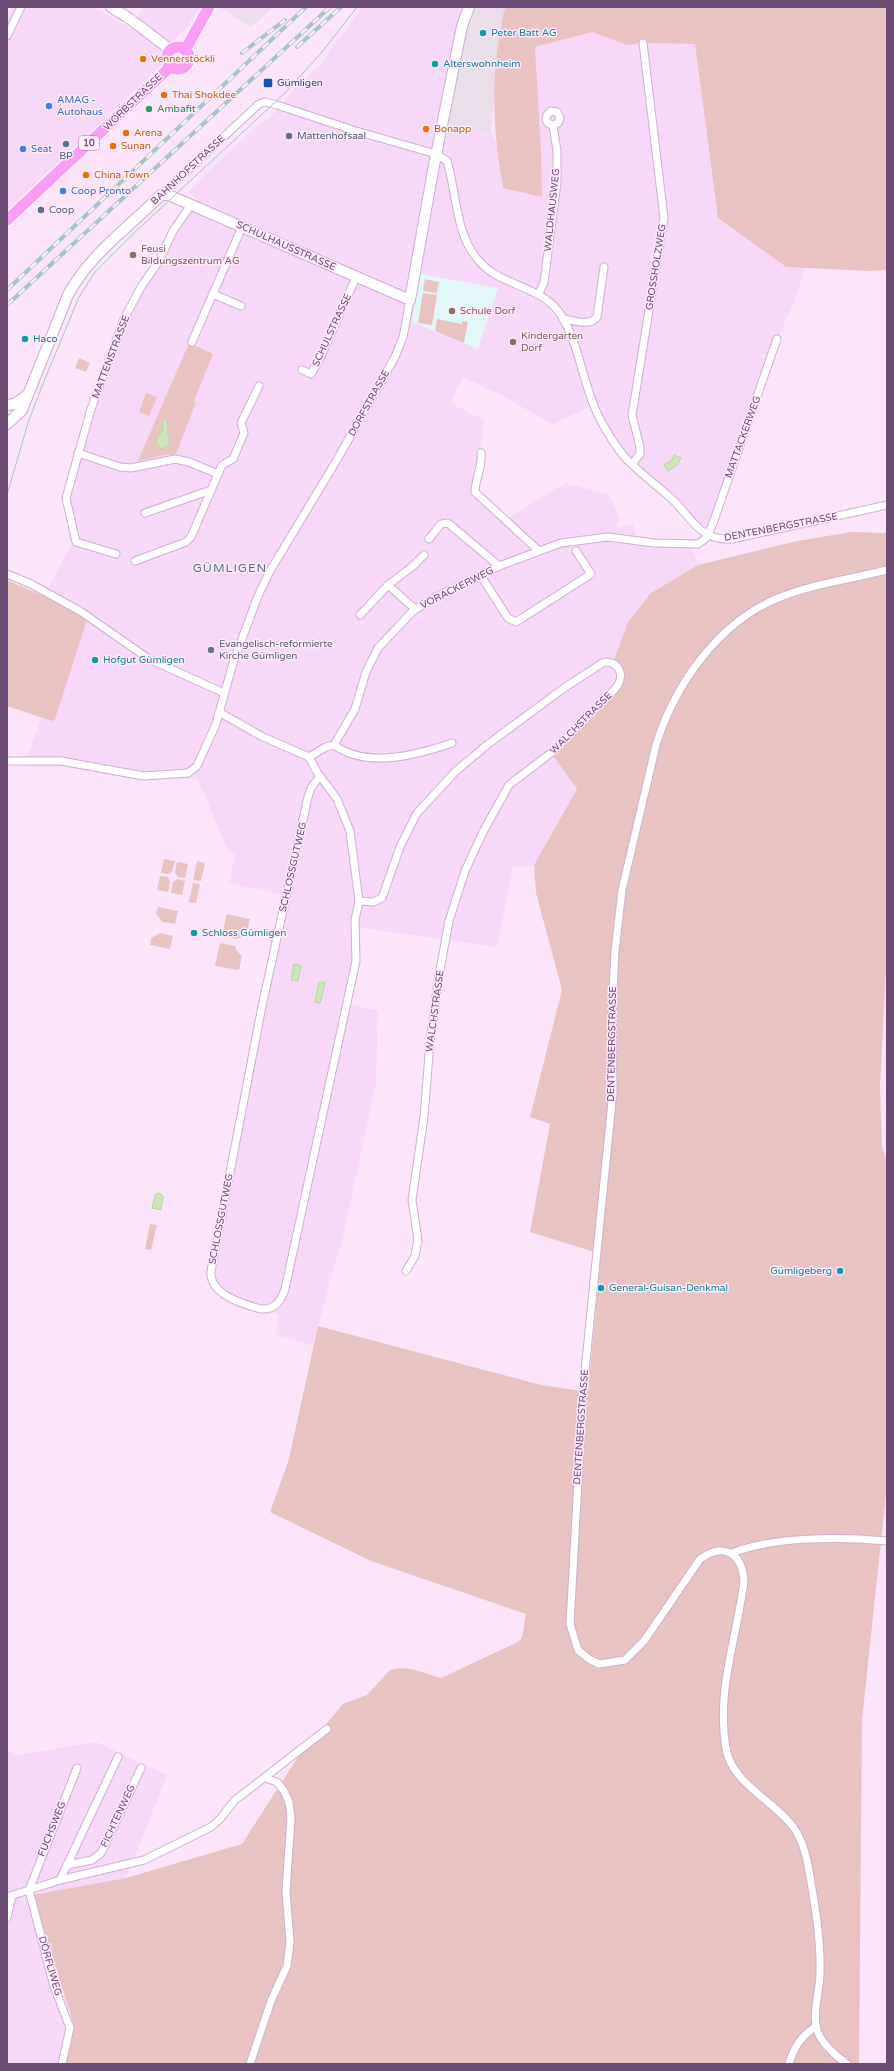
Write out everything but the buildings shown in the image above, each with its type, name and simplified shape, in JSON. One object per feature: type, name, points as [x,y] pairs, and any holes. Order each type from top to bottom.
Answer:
[{"type":"main road","points":[[185,50],[209,7]]},
{"type":"main road","points":[[179,47],[185,50],[189,59],[186,65],[177,69],[171,66],[168,59],[171,50],[179,47]]},
{"type":"main road","name":"WORBSTRASSE","points":[[7,220],[171,66]]},
{"type":"street","points":[[7,36],[20,7]]},
{"type":"street","points":[[111,7],[130,19],[171,50]]},
{"type":"street","name":"DORFSTRASSE","points":[[7,761],[61,761],[144,776],[191,771],[200,760],[219,712],[243,634],[270,571],[338,458],[395,357],[402,337],[410,300],[436,154],[462,26],[469,7]]},
{"type":"street","name":"GROSSHOLZWEG","points":[[632,464],[640,454],[640,447],[632,415],[664,218],[643,42]]},
{"type":"street","name":"BAHNHOFSTRASSE","points":[[7,424],[19,413],[76,281],[93,259],[259,104],[265,102],[283,106],[356,131],[436,154]]},
{"type":"street","name":"WALDHAUSWEG","points":[[539,294],[544,282],[557,183],[557,151],[553,125]]},
{"type":"street","points":[[436,154],[447,161],[462,228],[475,256],[498,277],[539,294],[556,309],[563,319],[599,417],[623,455],[666,493],[708,535]]},
{"type":"street","name":"SCHULHAUSSTRASSE","points":[[161,195],[168,194],[410,300]]},
{"type":"street","name":"MATTENSTRASSE","points":[[116,554],[76,542],[66,498],[91,409],[124,319],[159,261],[173,231],[191,205]]},
{"type":"street","points":[[192,342],[242,227]]},
{"type":"street","points":[[563,319],[589,322],[597,317],[604,267]]},
{"type":"street","name":"SCHULSTRASSE","points":[[302,370],[311,374],[322,354],[356,277]]},
{"type":"street","points":[[213,294],[241,306]]},
{"type":"street","name":"MATTACKERWEG","points":[[708,535],[778,339]]},
{"type":"street","points":[[135,561],[186,542],[191,537],[222,465],[233,459],[244,433],[241,423],[259,386]]},
{"type":"street","points":[[7,404],[15,404],[27,395]]},
{"type":"street","points":[[78,453],[120,467],[131,468],[175,459],[189,462],[218,474]]},
{"type":"street","points":[[480,453],[482,461],[475,484],[475,492],[539,551]]},
{"type":"street","points":[[145,514],[211,490]]},
{"type":"street","name":"DENTENBERGSTRASSE","points":[[708,535],[717,539],[732,539],[887,505]]},
{"type":"street","name":"VORACKERWEG","points":[[429,539],[441,524],[448,523],[499,566]]},
{"type":"street","name":"VORACKERWEG","points":[[334,745],[355,709],[366,672],[378,648],[395,628],[415,609],[458,585],[481,576],[499,566],[569,541],[608,537],[654,543],[698,544],[706,539],[708,535]]},
{"type":"street","points":[[481,576],[508,618],[516,622],[591,574],[576,551]]},
{"type":"street","points":[[360,616],[388,585],[413,566],[424,555]]},
{"type":"street","name":"DENTENBERGSTRASSE","points":[[887,570],[778,598],[742,619],[718,638],[703,656],[673,702],[661,728],[622,890],[614,965],[612,1010],[613,1092],[582,1391],[570,1624],[578,1650],[589,1659],[599,1664],[625,1660],[644,1641],[700,1559],[715,1552],[732,1553],[742,1549],[786,1542],[828,1539],[887,1541]]},
{"type":"street","points":[[7,574],[31,584],[80,611],[150,659],[224,693]]},
{"type":"street","name":"VORACKERWEG","points":[[388,585],[415,609]]},
{"type":"street","name":"WALCHSTRASSE","points":[[360,901],[373,902],[382,898],[400,847],[417,813],[456,771],[487,745],[564,688],[604,662],[611,662],[617,666],[621,676],[615,689],[551,753],[509,785],[486,826],[465,871],[449,921],[438,981],[430,1042],[424,1117],[412,1200],[418,1240],[415,1256],[406,1271]]},
{"type":"street","points":[[219,712],[261,736],[309,757],[320,776],[333,793],[347,822],[352,842],[360,901]]},
{"type":"street","points":[[309,757],[326,747],[334,745],[342,750],[368,757],[389,758],[405,756],[452,743]]},
{"type":"street","name":"SCHLOSSGUTWEG","points":[[320,776],[311,788],[308,797],[262,1006],[211,1270],[212,1281],[218,1290],[261,1309],[272,1308],[278,1303],[285,1289],[354,977],[356,961],[355,920],[360,901]]},
{"type":"street","points":[[732,1553],[740,1562],[744,1581],[727,1670],[724,1710],[727,1751],[730,1764],[742,1779],[791,1824],[798,1834],[804,1851],[818,1934],[820,1974],[815,2011],[816,2026],[823,2041],[832,2052],[847,2064]]},
{"type":"street","points":[[7,1918],[10,1896],[60,1880],[144,1860],[210,1827],[220,1819],[234,1801],[327,1729]]},
{"type":"street","points":[[60,1880],[118,1757]]},
{"type":"street","name":"FUCHSWEG","points":[[28,1890],[76,1768]]},
{"type":"street","name":"FICHTENWEG","points":[[68,1865],[92,1860],[101,1853],[141,1768]]},
{"type":"street","points":[[250,2064],[271,2001],[287,1966],[290,1942],[286,1892],[291,1818],[289,1802],[284,1791],[277,1782],[265,1778]]},
{"type":"street","name":"DÖRFLIWEG","points":[[28,1890],[54,1986],[70,2028],[62,2064]]},
{"type":"street","points":[[789,2064],[792,2053],[801,2038],[816,2026]]},
{"type":"shaded area","points":[[12,7],[88,7],[101,11],[131,29],[143,7],[200,7],[186,29],[162,50],[162,64],[149,80],[7,215],[7,17]]},
{"type":"shaded area","points":[[219,7],[274,7],[251,27]]},
{"type":"shaded area","points":[[363,7],[469,7],[441,137],[491,131],[495,142],[541,197],[541,150],[535,47],[592,32],[627,45],[643,43],[695,44],[718,218],[786,267],[804,267],[803,275],[792,307],[777,339],[712,526],[696,524],[623,455],[594,405],[552,424],[501,395],[463,377],[450,403],[484,420],[475,492],[504,521],[565,483],[609,495],[620,519],[616,528],[633,524],[636,536],[690,540],[698,565],[651,593],[577,789],[534,865],[513,867],[497,947],[356,927],[356,953],[347,1004],[378,1011],[376,1083],[345,1228],[313,1345],[276,1335],[278,1315],[228,1300],[212,1281],[284,895],[229,883],[235,855],[228,851],[198,779],[132,779],[65,767],[24,766],[80,611],[46,592],[75,538],[66,498],[124,319],[168,243],[199,203],[188,191],[260,123],[263,123],[275,112],[295,88],[319,66]]},
{"type":"shaded area","points":[[469,7],[506,7],[498,47],[491,131],[440,137]]},
{"type":"shaded area","points":[[506,7],[887,7],[887,270],[871,271],[786,267],[718,218],[695,44],[643,43],[627,45],[592,32],[535,47],[542,197],[503,188],[495,130],[494,92],[497,54]]},
{"type":"shaded area","name":"Schule Dorf","points":[[420,274],[498,288],[478,349],[412,322]]},
{"type":"shaded area","points":[[425,279],[439,282],[437,293],[423,291]]},
{"type":"shaded area","points":[[423,293],[437,295],[432,325],[418,323]]},
{"type":"shaded area","points":[[437,319],[462,324],[462,321],[468,322],[464,343],[435,331]]},
{"type":"shaded area","points":[[189,343],[213,354],[194,401],[196,402],[176,454],[138,461]],"holes":[[[167,419],[169,441],[167,447],[159,435],[163,430],[163,420]]]},
{"type":"shaded area","points":[[79,358],[90,363],[86,372],[75,368]]},
{"type":"shaded area","points":[[146,393],[157,397],[149,416],[139,412]]},
{"type":"shaded area","points":[[167,419],[169,444],[162,449],[158,446],[157,440],[163,430],[162,423]]},
{"type":"shaded area","points":[[674,455],[681,458],[677,465],[668,471],[664,465],[672,460]]},
{"type":"shaded area","points":[[852,532],[887,533],[887,948],[880,1087],[882,1145],[887,1162],[887,1485],[862,1720],[859,2064],[62,2064],[74,2025],[33,1895],[126,1878],[242,1844],[296,1760],[343,1704],[367,1695],[390,1670],[403,1668],[441,1678],[518,1642],[522,1638],[526,1614],[371,1561],[270,1512],[289,1459],[318,1326],[541,1385],[588,1392],[601,1254],[530,1232],[550,1124],[530,1117],[562,990],[536,893],[534,865],[577,789],[551,753],[620,679],[613,663],[628,622],[651,593],[698,565],[797,541]]},
{"type":"shaded area","points":[[7,580],[50,599],[87,620],[55,719],[52,721],[7,706]]},
{"type":"shaded area","points":[[164,859],[175,861],[172,872],[168,874],[161,873]]},
{"type":"shaded area","points":[[197,861],[205,863],[201,881],[193,880]]},
{"type":"shaded area","points":[[177,862],[188,864],[185,878],[178,877],[175,873]]},
{"type":"shaded area","points":[[160,876],[168,877],[170,881],[168,892],[157,890]]},
{"type":"shaded area","points":[[177,879],[185,881],[182,895],[171,893],[173,882]]},
{"type":"shaded area","points":[[193,883],[200,884],[196,903],[189,902]]},
{"type":"shaded area","points":[[158,907],[178,911],[175,924],[163,922],[156,914]]},
{"type":"shaded area","points":[[227,914],[250,919],[247,933],[237,939],[222,936]]},
{"type":"shaded area","points":[[160,933],[173,936],[170,949],[150,945],[151,938]]},
{"type":"shaded area","points":[[220,943],[235,946],[237,951],[242,956],[239,970],[215,966]]},
{"type":"shaded area","points":[[294,964],[301,966],[298,981],[291,980]]},
{"type":"shaded area","points":[[319,982],[325,983],[320,1003],[315,1002]]},
{"type":"shaded area","points":[[158,1193],[163,1197],[161,1210],[152,1208],[155,1195]]},
{"type":"shaded area","points":[[150,1224],[157,1225],[151,1250],[145,1249]]},
{"type":"shaded area","points":[[96,1742],[167,1775],[126,1878],[34,1895],[74,2025],[62,2064],[7,2064],[7,1750],[17,1755]]},
{"type":"tram line","points":[[7,495],[28,423],[40,391],[79,297],[95,272],[133,234],[284,94],[322,52],[357,7]]},
{"type":"railway","points":[[7,290],[306,7]]},
{"type":"railway","points":[[7,305],[330,7]]},
{"type":"railway","points":[[297,47],[341,7]]},
{"type":"railway","points":[[242,53],[285,20]]},
{"type":"place","name":"Peter Batt AG","points":[[483,33]]},
{"type":"place","name":"Vennerstöckli","points":[[143,59]]},
{"type":"place","name":"Alterswohnheim","points":[[435,64]]},
{"type":"place","name":"Gümligen","points":[[268,83]]},
{"type":"place","name":"Thai Shokdee","points":[[164,95]]},
{"type":"place","name":"AMAG - Autohaus","points":[[49,106]]},
{"type":"place","name":"Ambafit","points":[[149,109]]},
{"type":"place","name":"Bonapp","points":[[426,129]]},
{"type":"place","name":"Arena","points":[[126,133]]},
{"type":"place","name":"Mattenhofsaal","points":[[289,136]]},
{"type":"place","name":"BP","points":[[66,144]]},
{"type":"place","name":"Sunan","points":[[113,146]]},
{"type":"place","name":"Seat","points":[[23,149]]},
{"type":"place","name":"China Town","points":[[86,175]]},
{"type":"place","name":"Coop Pronto","points":[[63,191]]},
{"type":"place","name":"Coop","points":[[41,210]]},
{"type":"place","name":"Feusi Bildungszentrum AG","points":[[133,255]]},
{"type":"place","name":"Schule Dorf","points":[[452,311]]},
{"type":"place","name":"Haco","points":[[25,339]]},
{"type":"place","name":"Kindergarten Dorf","points":[[513,342]]},
{"type":"place","name":"Evangelisch-reformierte Kirche Gümligen","points":[[211,650]]},
{"type":"place","name":"Hofgut Gümligen","points":[[95,660]]},
{"type":"place","name":"Schloss Gümligen","points":[[194,933]]},
{"type":"place","name":"Gümligeberg","points":[[840,1271]]},
{"type":"place","name":"General-Guisan-Denkmal","points":[[601,1288]]},
{"type":"district","name":"GÜMLIGEN","points":[[230,568]]}]
